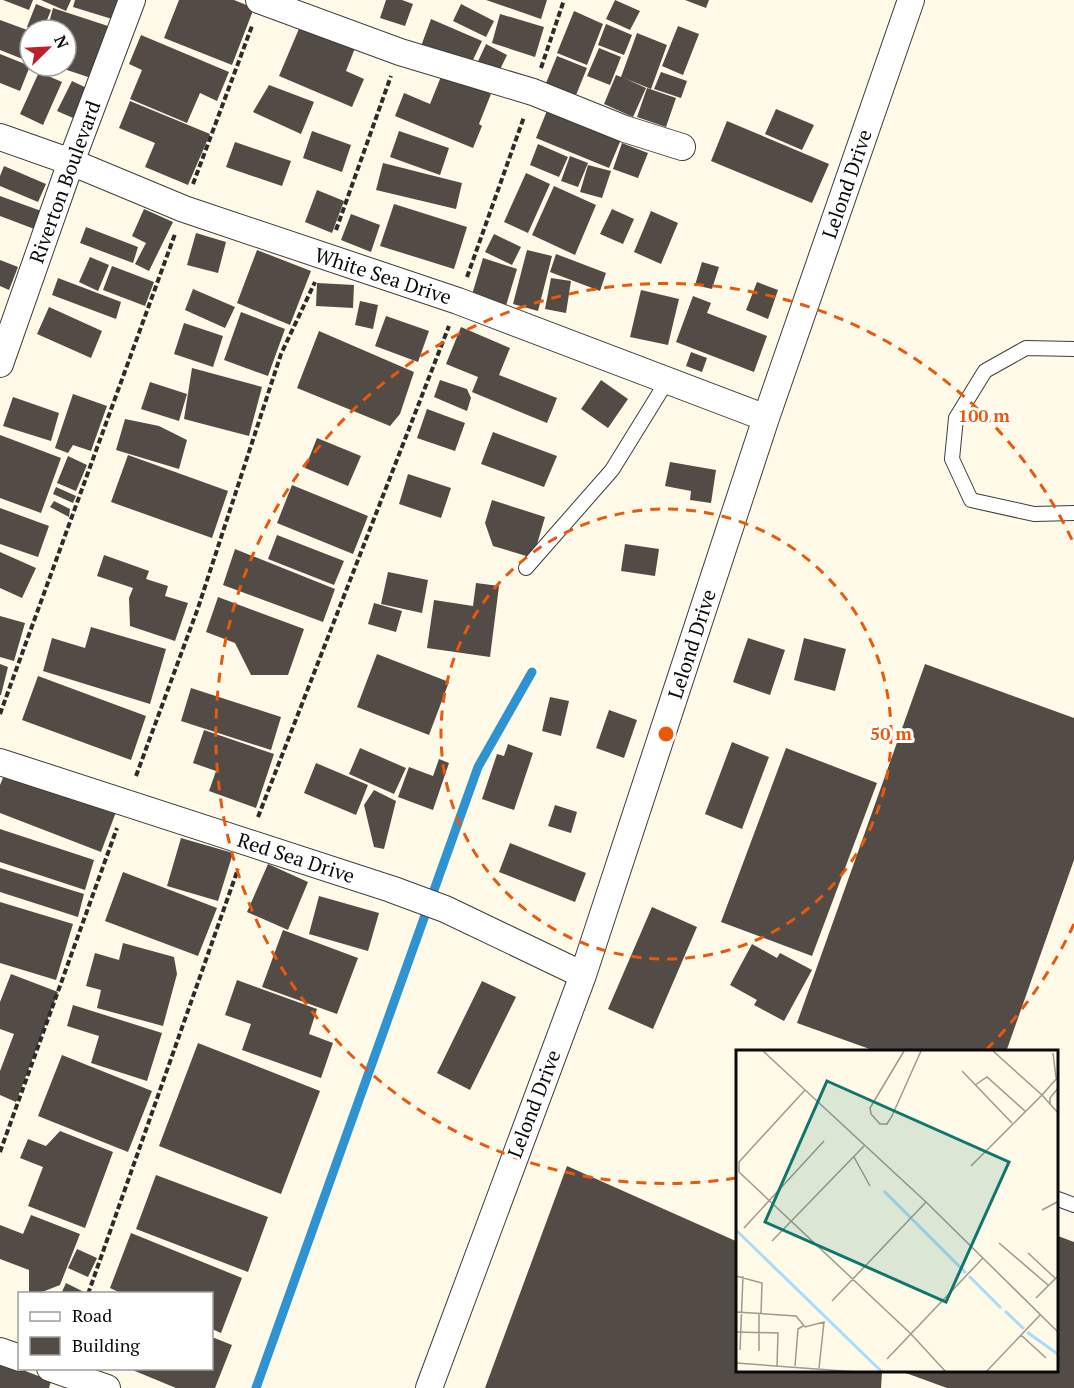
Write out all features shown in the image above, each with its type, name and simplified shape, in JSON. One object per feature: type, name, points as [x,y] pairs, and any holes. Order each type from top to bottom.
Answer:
[{"type":"street","name":"Riverton Boulevard","points":[[0,364],[71,162],[132,0]]},
{"type":"street","name":"Lelond Drive","points":[[429,1388],[583,975],[766,418],[911,0]]},
{"type":"street","points":[[261,1],[400,52],[533,92],[625,129],[682,147]]},
{"type":"street","name":"White Sea Drive","points":[[0,137],[71,162],[184,209],[458,301],[766,418]]},
{"type":"street","name":"Red Sea Drive","points":[[0,762],[391,889],[445,909],[583,975]]},
{"type":"street","points":[[0,1351],[18,1357]]},
{"type":"street","points":[[56,1370],[107,1388]]},
{"type":"lane","points":[[1074,349],[1026,348],[985,371],[956,418],[952,459],[972,500],[1034,514],[1074,513]]},
{"type":"lane","points":[[526,568],[612,470],[667,381]]},
{"type":"lane","points":[[1059,1199],[1074,1205]]},
{"type":"path","points":[[88,1292],[248,842],[458,301],[564,0]]},
{"type":"path","points":[[0,714],[261,1]]},
{"type":"path","points":[[0,1152],[198,608],[281,354],[326,258],[400,52]]},
{"type":"building","points":[[3,0],[33,0],[29,10]]},
{"type":"building","points":[[41,0],[71,0],[66,11]]},
{"type":"building","points":[[75,0],[118,0],[112,19],[73,7]]},
{"type":"building","points":[[179,0],[234,0],[254,8],[232,65],[164,38]]},
{"type":"building","points":[[386,0],[402,0],[413,4],[405,26],[380,18]]},
{"type":"building","points":[[486,0],[547,0],[541,19]]},
{"type":"building","points":[[615,0],[640,11],[630,30],[606,19]]},
{"type":"building","points":[[685,0],[709,0],[706,8]]},
{"type":"building","points":[[36,4],[51,10],[48,18],[31,18]]},
{"type":"building","points":[[461,4],[494,21],[486,37],[453,21]]},
{"type":"building","points":[[53,8],[111,27],[94,79],[78,74],[78,18],[50,18]]},
{"type":"building","points":[[574,11],[603,24],[587,65],[557,53]]},
{"type":"building","points":[[500,14],[544,27],[535,57],[492,43]]},
{"type":"building","points":[[431,19],[482,41],[471,64],[420,49]]},
{"type":"building","points":[[0,20],[18,27],[18,57],[0,50]]},
{"type":"building","points":[[301,24],[355,48],[346,71],[364,79],[352,107],[279,76]]},
{"type":"building","points":[[606,24],[632,35],[624,55],[598,45]]},
{"type":"building","points":[[678,26],[699,34],[683,75],[662,66]]},
{"type":"building","points":[[637,33],[667,45],[651,89],[624,78],[646,88],[633,117],[604,104],[616,75],[621,77]]},
{"type":"building","points":[[141,35],[229,72],[217,101],[200,93],[187,123],[130,99],[142,70],[129,64]]},
{"type":"building","points":[[486,44],[507,55],[496,78],[475,68]]},
{"type":"building","points":[[599,48],[621,57],[610,85],[587,76]]},
{"type":"building","points":[[0,54],[18,61],[18,78],[25,78],[20,91],[0,83]]},
{"type":"building","points":[[557,56],[587,68],[574,100],[544,88]]},
{"type":"building","points":[[661,72],[687,81],[681,98],[654,89]]},
{"type":"building","points":[[442,74],[491,94],[479,124],[482,126],[473,148],[395,116],[404,93],[430,104]]},
{"type":"building","points":[[36,78],[53,78],[62,82],[43,125],[20,114]]},
{"type":"building","points":[[72,81],[93,91],[80,121],[57,111]]},
{"type":"building","points":[[269,85],[314,102],[301,134],[253,112]]},
{"type":"building","points":[[647,88],[676,98],[666,127],[637,117]]},
{"type":"building","points":[[130,101],[210,134],[188,185],[145,167],[155,143],[119,128]]},
{"type":"building","points":[[548,108],[622,137],[609,168],[536,138]]},
{"type":"building","points":[[776,109],[814,125],[802,150],[765,134]]},
{"type":"building","points":[[727,121],[829,164],[812,203],[711,161]]},
{"type":"building","points":[[312,131],[351,145],[342,172],[303,158]]},
{"type":"building","points":[[399,131],[449,148],[440,175],[390,157]]},
{"type":"building","points":[[235,142],[291,161],[282,186],[226,167]]},
{"type":"building","points":[[622,143],[648,153],[638,178],[613,169]]},
{"type":"building","points":[[538,144],[568,157],[559,177],[530,165]]},
{"type":"building","points":[[570,156],[588,163],[578,187],[561,181]]},
{"type":"building","points":[[383,163],[462,183],[456,209],[376,190]]},
{"type":"building","points":[[588,165],[611,171],[602,198],[580,192]]},
{"type":"building","points":[[4,166],[46,184],[38,202],[0,186],[0,176]]},
{"type":"building","points":[[526,173],[550,184],[528,233],[504,222]]},
{"type":"building","points":[[554,186],[596,205],[575,255],[532,235]]},
{"type":"building","points":[[317,190],[344,201],[332,233],[305,222]]},
{"type":"building","points":[[0,196],[44,212],[37,230],[0,216]]},
{"type":"building","points":[[394,204],[467,227],[454,269],[380,246]]},
{"type":"building","points":[[144,209],[173,222],[149,271],[135,264],[146,243],[132,236]]},
{"type":"building","points":[[612,209],[634,219],[623,244],[600,234]]},
{"type":"building","points":[[651,211],[678,223],[661,264],[634,252]]},
{"type":"building","points":[[351,214],[380,225],[371,252],[341,240]]},
{"type":"building","points":[[86,227],[138,247],[133,263],[80,243]]},
{"type":"building","points":[[196,233],[226,242],[218,273],[187,265]]},
{"type":"building","points":[[494,234],[521,247],[512,265],[485,252]]},
{"type":"building","points":[[257,250],[311,271],[290,325],[237,303]]},
{"type":"building","points":[[527,250],[552,256],[538,311],[513,304]]},
{"type":"building","points":[[556,254],[606,273],[600,291],[550,272]]},
{"type":"building","points":[[90,257],[109,265],[98,291],[79,282]]},
{"type":"building","points":[[483,258],[517,269],[505,309],[471,298]]},
{"type":"building","points":[[0,260],[18,267],[9,290],[0,286]]},
{"type":"building","points":[[702,262],[719,267],[712,289],[695,285]]},
{"type":"building","points":[[112,266],[154,282],[145,306],[103,290]]},
{"type":"building","points":[[58,278],[121,302],[116,319],[52,295]]},
{"type":"building","points":[[551,278],[571,281],[566,313],[545,309]]},
{"type":"building","points":[[757,282],[778,290],[768,319],[746,310]]},
{"type":"building","points":[[317,283],[354,285],[353,308],[316,306]]},
{"type":"building","points":[[193,289],[235,307],[225,328],[185,310]]},
{"type":"building","points":[[641,290],[679,299],[668,345],[630,337]]},
{"type":"building","points":[[693,296],[711,303],[707,313],[767,336],[754,372],[676,342]]},
{"type":"building","points":[[360,301],[378,305],[373,329],[355,325]]},
{"type":"building","points":[[49,307],[102,331],[91,358],[37,334]]},
{"type":"building","points":[[241,312],[285,329],[268,376],[224,360]]},
{"type":"building","points":[[386,316],[429,331],[418,362],[375,346]]},
{"type":"building","points":[[184,323],[223,336],[213,367],[174,354]]},
{"type":"building","points":[[461,327],[510,348],[499,375],[557,398],[547,423],[472,392],[478,377],[446,364]]},
{"type":"building","points":[[319,331],[414,372],[400,414],[390,426],[297,388]]},
{"type":"building","points":[[691,352],[707,358],[702,372],[686,366]]},
{"type":"building","points":[[192,368],[262,387],[249,436],[184,419]]},
{"type":"building","points":[[440,380],[467,389],[471,398],[467,411],[434,397]]},
{"type":"building","points":[[601,380],[628,399],[608,428],[581,409]]},
{"type":"building","points":[[150,382],[187,394],[179,421],[141,409]]},
{"type":"building","points":[[73,394],[107,406],[91,451],[73,445],[68,453],[55,448]]},
{"type":"building","points":[[13,397],[59,413],[51,441],[3,426]]},
{"type":"building","points":[[427,409],[465,423],[455,451],[417,438]]},
{"type":"building","points":[[125,419],[159,426],[187,440],[179,469],[116,450]]},
{"type":"building","points":[[493,432],[557,456],[544,487],[481,464]]},
{"type":"building","points":[[0,435],[61,458],[41,513],[0,498]]},
{"type":"building","points":[[317,438],[361,456],[348,486],[305,468]]},
{"type":"building","points":[[128,455],[228,491],[212,538],[111,502]]},
{"type":"building","points":[[68,456],[87,465],[76,491],[57,483]]},
{"type":"building","points":[[670,462],[716,470],[711,503],[690,500],[691,491],[665,486]]},
{"type":"building","points":[[408,474],[451,488],[441,518],[399,504]]},
{"type":"building","points":[[292,485],[368,516],[353,554],[277,523]]},
{"type":"building","points":[[56,487],[76,496],[73,503],[53,494]]},
{"type":"building","points":[[492,500],[545,517],[533,558],[493,546],[485,523]]},
{"type":"building","points":[[54,501],[70,509],[69,517],[50,507]]},
{"type":"building","points":[[0,508],[49,526],[38,557],[0,544]]},
{"type":"building","points":[[277,535],[344,561],[334,585],[268,559]]},
{"type":"building","points":[[625,544],[659,549],[655,576],[621,571]]},
{"type":"building","points":[[235,549],[335,589],[323,622],[223,585]]},
{"type":"building","points":[[0,552],[36,568],[22,598],[0,588]]},
{"type":"building","points":[[104,555],[149,571],[146,579],[168,586],[165,596],[188,603],[175,641],[130,626],[129,598],[133,588],[97,576]]},
{"type":"building","points":[[388,572],[428,580],[422,613],[381,604]]},
{"type":"building","points":[[476,583],[499,586],[490,657],[427,648],[434,600],[473,606]]},
{"type":"building","points":[[218,597],[304,629],[288,675],[251,675],[235,643],[206,632]]},
{"type":"building","points":[[374,603],[402,611],[396,632],[368,624]]},
{"type":"building","points":[[0,616],[25,623],[14,661],[0,657]]},
{"type":"building","points":[[91,627],[166,649],[150,704],[43,671],[52,638],[85,648]]},
{"type":"building","points":[[748,638],[785,650],[770,695],[733,682]]},
{"type":"building","points":[[804,638],[846,649],[835,691],[794,680]]},
{"type":"building","points":[[377,654],[449,682],[429,735],[357,707]]},
{"type":"building","points":[[0,664],[8,667],[1,695],[0,695]]},
{"type":"building","points":[[925,664],[1074,718],[1074,860],[1007,1050],[872,1050],[797,1023]]},
{"type":"building","points":[[38,676],[146,716],[131,760],[22,720]]},
{"type":"building","points":[[191,688],[281,717],[271,750],[181,721]]},
{"type":"building","points":[[550,697],[569,701],[561,736],[542,731]]},
{"type":"building","points":[[609,710],[637,720],[624,758],[596,748]]},
{"type":"building","points":[[204,730],[274,754],[256,808],[209,791],[216,771],[193,763]]},
{"type":"building","points":[[732,742],[769,757],[742,829],[705,814]]},
{"type":"building","points":[[508,744],[533,753],[514,810],[482,799],[497,754],[504,756]]},
{"type":"building","points":[[360,748],[406,768],[394,794],[349,774]]},
{"type":"building","points":[[786,748],[877,783],[812,956],[721,922]]},
{"type":"building","points":[[439,759],[449,763],[433,810],[398,797],[409,767],[433,776]]},
{"type":"building","points":[[316,763],[368,785],[356,815],[304,793]]},
{"type":"building","points":[[6,770],[116,812],[101,852],[0,813],[0,785]]},
{"type":"building","points":[[374,790],[396,801],[384,849],[374,847],[364,805]]},
{"type":"building","points":[[555,805],[577,812],[571,833],[548,826]]},
{"type":"building","points":[[0,829],[94,860],[85,890],[0,862]]},
{"type":"building","points":[[181,838],[233,853],[218,901],[167,886]]},
{"type":"building","points":[[510,843],[586,873],[575,902],[499,872]]},
{"type":"building","points":[[268,864],[308,882],[288,930],[247,912]]},
{"type":"building","points":[[0,868],[84,894],[78,917],[0,892]]},
{"type":"building","points":[[123,872],[217,908],[198,956],[105,921]]},
{"type":"building","points":[[319,896],[379,913],[368,951],[309,934]]},
{"type":"building","points":[[0,902],[73,924],[56,980],[0,963]]},
{"type":"building","points":[[652,907],[697,927],[653,1029],[608,1009]]},
{"type":"building","points":[[283,930],[358,958],[337,1014],[262,987]]},
{"type":"building","points":[[123,943],[174,957],[177,974],[163,1026],[97,1008],[101,990],[86,986],[95,953],[119,960]]},
{"type":"building","points":[[752,944],[777,958],[780,953],[812,970],[784,1021],[754,1005],[757,1000],[730,985]]},
{"type":"building","points":[[11,974],[58,992],[16,1102],[0,1095],[0,1071],[14,1034],[0,1029],[0,1002]]},
{"type":"building","points":[[237,980],[317,1009],[309,1034],[333,1043],[321,1078],[242,1050],[251,1024],[225,1015]]},
{"type":"building","points":[[482,981],[516,997],[470,1090],[437,1073]]},
{"type":"building","points":[[73,1005],[162,1033],[147,1081],[91,1063],[99,1036],[67,1026]]},
{"type":"building","points":[[198,1043],[320,1091],[281,1194],[159,1146]]},
{"type":"building","points":[[62,1055],[152,1091],[128,1152],[38,1116]]},
{"type":"building","points":[[60,1131],[113,1152],[85,1228],[28,1206],[43,1167],[20,1158],[28,1139],[46,1146]]},
{"type":"building","points":[[567,1166],[736,1241],[736,1373],[882,1373],[881,1388],[485,1388]]},
{"type":"building","points":[[156,1175],[268,1217],[248,1272],[136,1229]]},
{"type":"building","points":[[31,1215],[80,1234],[60,1285],[42,1292],[29,1292],[29,1270],[0,1259],[0,1225],[23,1234]]},
{"type":"building","points":[[131,1233],[242,1278],[221,1333],[213,1329],[213,1292],[119,1292],[110,1288]]},
{"type":"building","points":[[1059,1236],[1074,1242],[1074,1388],[947,1388],[906,1373],[1059,1373]]},
{"type":"building","points":[[77,1249],[97,1258],[88,1277],[68,1268]]},
{"type":"building","points":[[66,1283],[84,1292],[62,1292]]},
{"type":"building","points":[[213,1337],[232,1345],[215,1388],[176,1388],[132,1370],[213,1370]]},
{"type":"building","points":[[0,1361],[18,1370],[51,1381],[49,1388],[0,1388]]},
{"type":"waterway","points":[[256,1388],[478,767],[532,672]]}]
